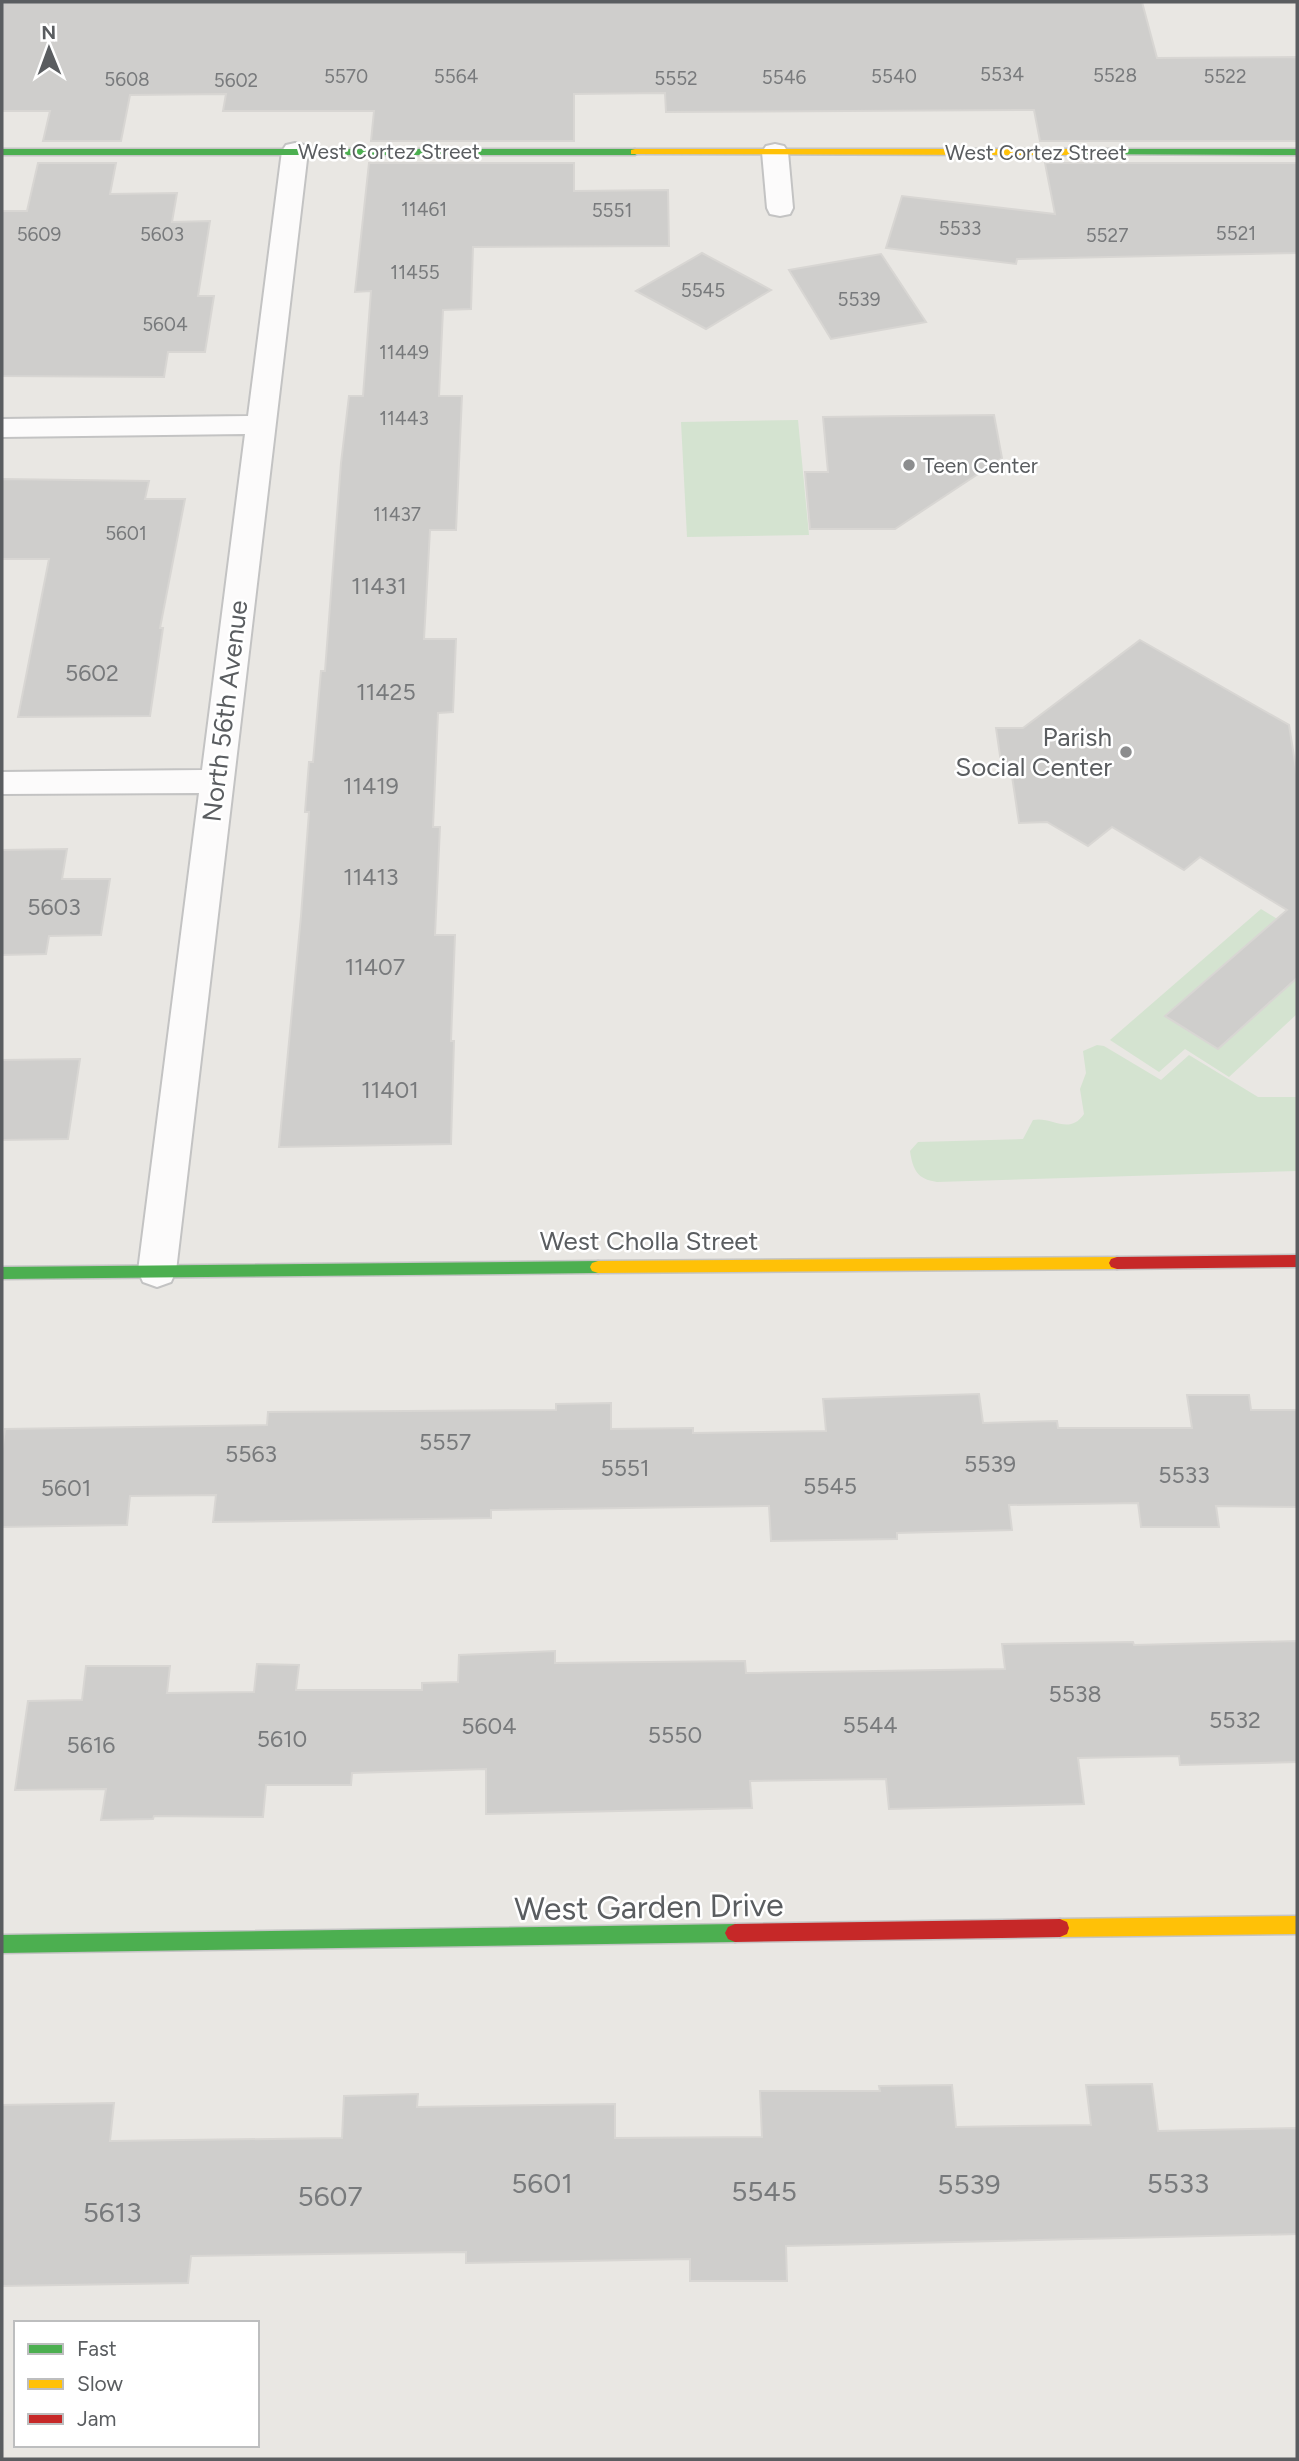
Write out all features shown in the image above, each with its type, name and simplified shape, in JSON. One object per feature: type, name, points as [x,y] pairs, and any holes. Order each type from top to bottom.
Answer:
[{"type":"street","name":"North 56th Avenue","points":[[158,1271],[295,151]]},
{"type":"street","name":"West Cortez Street","points":[[2,152],[1297,152]]},
{"type":"street","points":[[775,152],[780,208]]},
{"type":"street","points":[[2,428],[260,425]]},
{"type":"street","points":[[2,783],[217,780]]},
{"type":"street","name":"West Cholla Street","points":[[2,1273],[1297,1261]]},
{"type":"street","name":"West Garden Drive","points":[[2,1944],[1297,1925]]},
{"type":"green space","points":[[798,420],[809,535],[687,537],[681,422]]},
{"type":"green space","points":[[1261,909],[1297,931],[1297,1014],[1229,1077],[1185,1049],[1159,1072],[1110,1040]]},
{"type":"green space","points":[[1097,1045],[1104,1046],[1161,1080],[1189,1055],[1258,1097],[1297,1097],[1297,1171],[937,1182],[925,1179],[917,1172],[910,1151],[918,1142],[1023,1139],[1033,1120],[1066,1125],[1078,1120],[1084,1114],[1080,1089],[1086,1073],[1083,1051]]},
{"type":"building","points":[[2,2],[1142,2],[1157,58],[1297,57],[1297,141],[1040,141],[1034,110],[666,112],[665,93],[574,94],[574,141],[371,141],[374,111],[223,111],[226,94],[130,95],[121,141],[43,141],[50,111],[2,111]]},
{"type":"building","points":[[38,163],[116,163],[110,194],[177,193],[172,222],[210,221],[198,296],[214,296],[205,352],[168,352],[164,377],[2,376],[2,211],[27,211]]},
{"type":"building","points":[[369,163],[574,163],[574,191],[668,190],[669,246],[473,247],[471,309],[443,310],[439,396],[462,396],[456,530],[430,530],[424,639],[456,639],[453,712],[438,713],[433,827],[440,827],[435,935],[455,935],[451,1144],[279,1147],[301,916],[309,812],[305,812],[309,762],[313,762],[321,671],[325,671],[341,463],[349,396],[363,396],[371,291],[355,292]]},
{"type":"building","points":[[1045,163],[1297,163],[1297,253],[1017,259],[1016,264],[886,248],[902,196],[1055,214]]},
{"type":"building","points":[[702,253],[771,290],[706,329],[636,291]]},
{"type":"building","points":[[881,254],[926,322],[831,339],[789,270]]},
{"type":"building","name":"Teen Center","points":[[994,415],[1002,458],[895,529],[810,529],[805,472],[828,472],[823,417]]},
{"type":"building","points":[[2,479],[149,481],[145,499],[185,499],[160,628],[163,628],[150,716],[18,717],[49,559],[2,559]]},
{"type":"building","name":"Parish Social Center","points":[[1140,640],[1289,725],[1297,775],[1297,978],[1218,1049],[1165,1016],[1287,910],[1200,857],[1184,870],[1112,827],[1088,846],[1047,822],[1019,823],[1012,776],[1003,776],[996,728],[1023,728]]},
{"type":"building","points":[[67,849],[62,879],[110,879],[101,935],[49,936],[46,954],[2,955],[2,850]]},
{"type":"building","points":[[80,1059],[68,1139],[2,1140],[2,1060]]},
{"type":"building","points":[[979,1394],[983,1423],[1057,1421],[1058,1428],[1192,1428],[1187,1395],[1249,1395],[1251,1410],[1297,1410],[1297,1507],[1216,1506],[1219,1527],[1141,1527],[1138,1503],[1009,1505],[1012,1530],[897,1533],[897,1539],[771,1541],[769,1506],[491,1510],[491,1518],[213,1522],[216,1495],[130,1496],[127,1525],[2,1527],[2,1452],[5,1429],[267,1425],[268,1412],[556,1410],[556,1404],[611,1403],[611,1429],[693,1428],[693,1433],[826,1431],[823,1399]]},
{"type":"building","points":[[1297,1641],[1297,1762],[1180,1765],[1179,1756],[1078,1758],[1084,1804],[889,1809],[886,1779],[750,1781],[752,1808],[486,1814],[486,1769],[352,1773],[351,1785],[266,1785],[263,1817],[154,1816],[153,1819],[101,1820],[106,1789],[15,1790],[28,1701],[82,1700],[86,1666],[170,1666],[167,1693],[254,1692],[257,1664],[299,1665],[296,1690],[422,1690],[422,1683],[458,1682],[459,1655],[555,1651],[555,1663],[745,1661],[746,1673],[1005,1669],[1002,1644],[1133,1642],[1134,1645]]},
{"type":"building","points":[[1152,2084],[1158,2131],[1297,2128],[1297,2234],[786,2246],[787,2281],[690,2281],[690,2259],[466,2263],[466,2252],[191,2256],[188,2283],[2,2286],[2,2105],[114,2103],[110,2141],[342,2138],[344,2096],[418,2094],[417,2107],[615,2104],[615,2138],[762,2137],[760,2091],[880,2091],[879,2086],[952,2085],[956,2127],[1091,2125],[1086,2085]]},
{"type":"traffic: fast","points":[[2,152],[635,152]]},
{"type":"traffic: fast","points":[[1068,152],[1297,152]]},
{"type":"traffic: fast","points":[[2,1273],[598,1267]]},
{"type":"traffic: fast","points":[[2,1944],[735,1933]]},
{"type":"traffic: slow","points":[[635,152],[1068,152]]},
{"type":"traffic: slow","points":[[598,1267],[1117,1263]]},
{"type":"traffic: slow","points":[[1060,1928],[1297,1925]]},
{"type":"traffic: jam","points":[[1117,1263],[1297,1261]]},
{"type":"traffic: jam","points":[[735,1933],[1060,1928]]},
{"type":"place","name":"Teen Center","points":[[909,465]]},
{"type":"place","name":"Parish Social Center","points":[[1126,752]]}]
